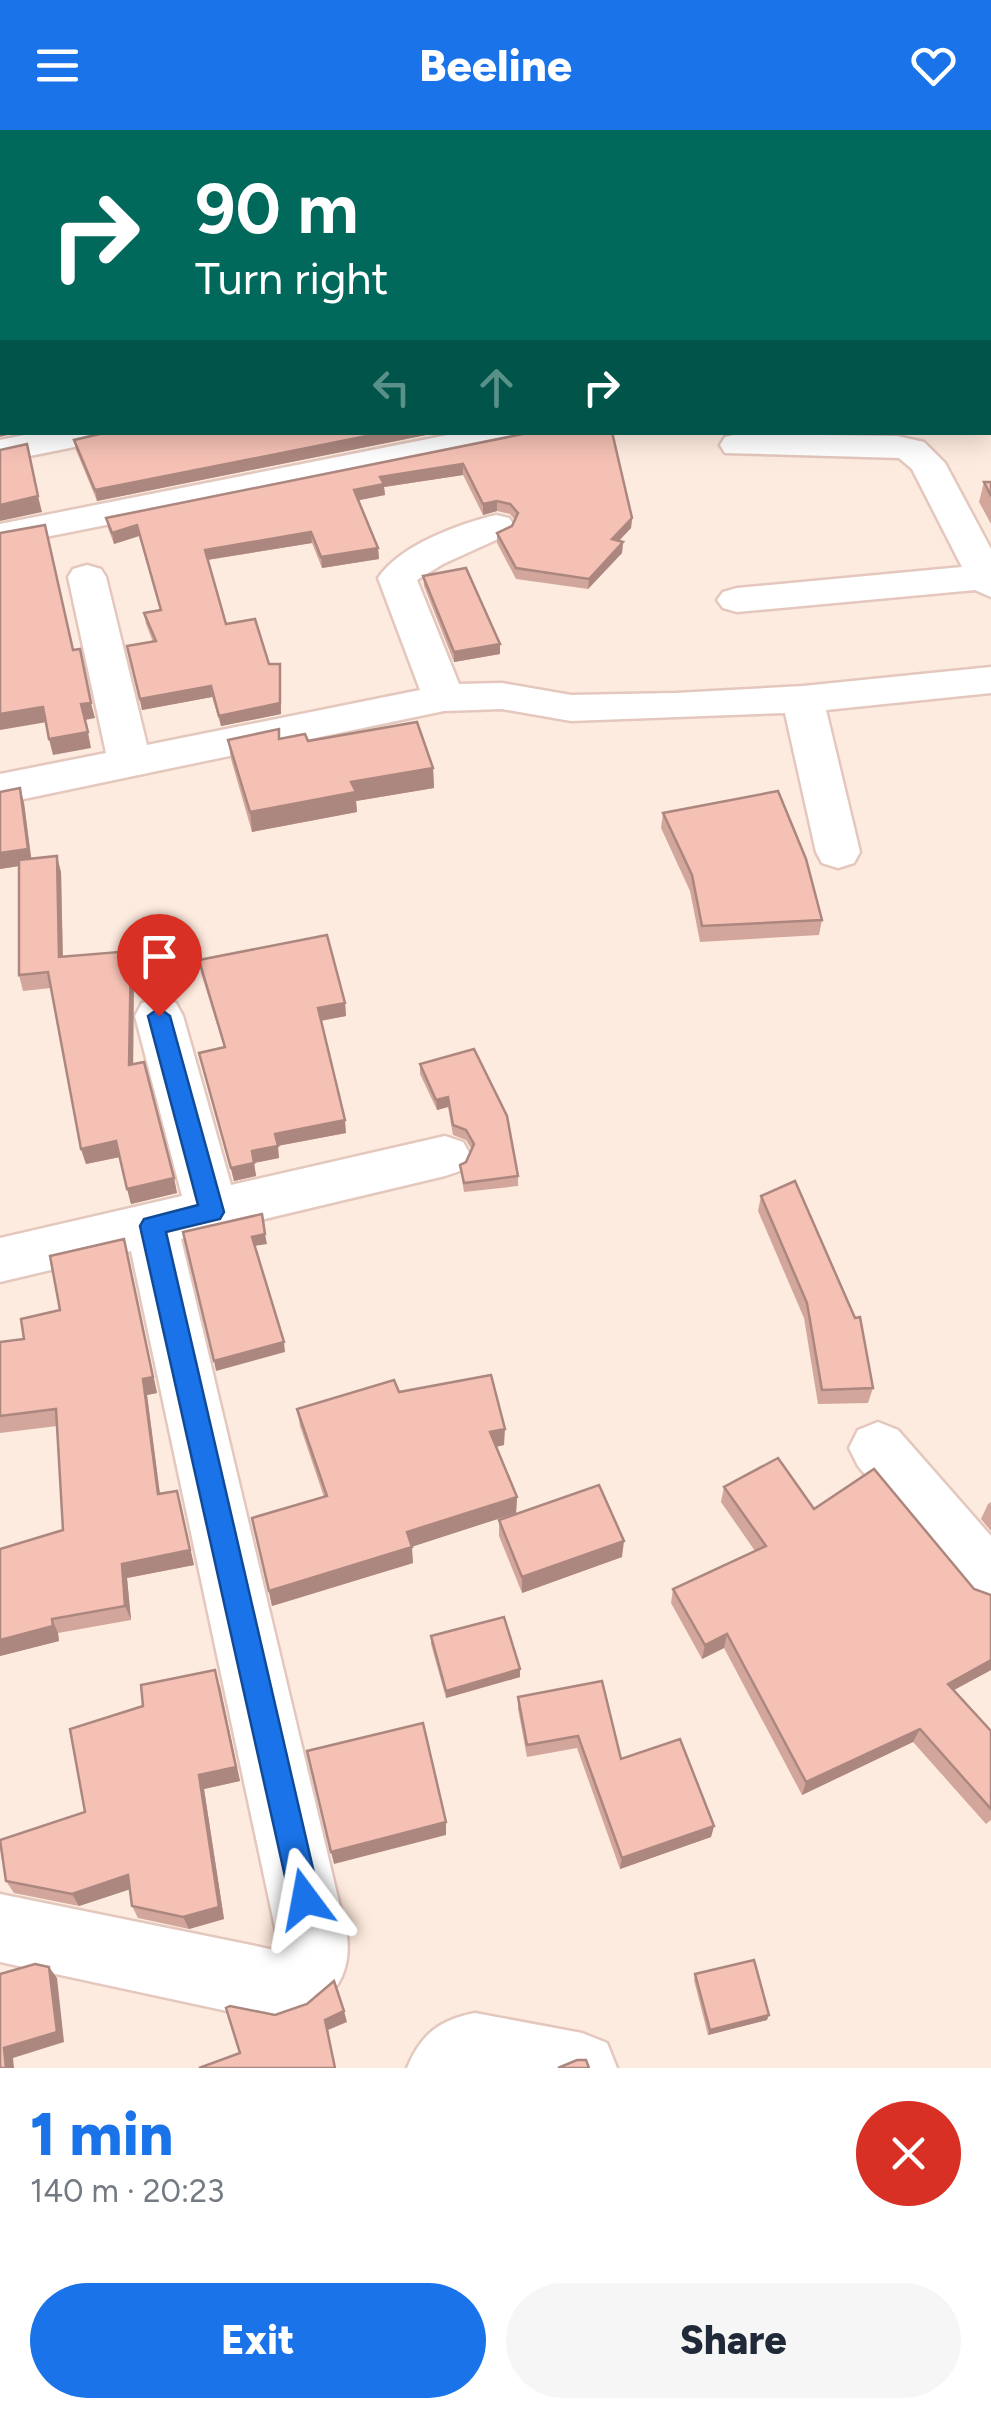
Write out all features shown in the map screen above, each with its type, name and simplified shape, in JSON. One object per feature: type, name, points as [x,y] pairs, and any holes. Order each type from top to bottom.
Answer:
[{"type":"street","points":[[0,451],[81,435]]},
{"type":"street","points":[[0,535],[505,435]]},
{"type":"street","points":[[736,600],[989,581],[927,463],[912,450],[897,446],[738,445]]},
{"type":"street","points":[[444,698],[397,578],[410,562],[446,551],[496,526]]},
{"type":"street","points":[[87,577],[130,764]]},
{"type":"street","points":[[0,789],[444,698],[502,696],[571,708],[803,699],[991,680]]},
{"type":"street","points":[[803,699],[838,852]]},
{"type":"street","points":[[159,1016],[212,1212]]},
{"type":"street","points":[[0,1260],[445,1156]]},
{"type":"street","points":[[0,1928],[278,1987],[300,1981],[313,1963],[314,1936],[152,1226]]},
{"type":"street","points":[[878,1448],[991,1581]]},
{"type":"street","points":[[442,2068],[459,2051],[475,2048],[582,2068]]},
{"type":"building","points":[[95,435],[372,435],[95,490],[74,440]]},
{"type":"building","points":[[518,435],[613,435],[632,518],[612,539],[623,542],[589,579],[516,568],[497,533],[512,526],[518,513],[510,504],[483,504],[463,464],[380,477],[384,484],[354,490],[378,548],[321,557],[311,532],[205,550],[226,624],[255,619],[269,664],[280,664],[280,703],[219,716],[211,686],[140,699],[127,646],[156,641],[144,613],[161,610],[137,525],[112,533],[106,518]]},
{"type":"building","points":[[27,444],[38,496],[0,505],[0,450]]},
{"type":"building","points":[[45,525],[73,650],[80,649],[91,703],[81,704],[88,732],[49,739],[43,707],[0,714],[0,533]]},
{"type":"building","points":[[466,568],[500,644],[454,652],[423,576]]},
{"type":"building","points":[[417,722],[433,768],[351,782],[356,792],[250,812],[228,740],[279,729],[279,739],[305,734],[308,741]]},
{"type":"building","points":[[20,788],[28,849],[0,853],[0,792]]},
{"type":"building","points":[[778,791],[806,859],[822,920],[702,926],[692,875],[663,813]]},
{"type":"building","points":[[57,856],[59,957],[131,951],[129,1065],[144,1062],[174,1178],[127,1189],[116,1141],[81,1149],[48,972],[19,975],[19,860]]},
{"type":"building","points":[[327,935],[345,1003],[318,1008],[345,1120],[275,1134],[278,1146],[252,1151],[254,1163],[231,1168],[199,1053],[225,1047],[199,960]]},
{"type":"building","points":[[474,1049],[507,1116],[518,1176],[464,1183],[460,1165],[466,1162],[474,1144],[466,1130],[453,1125],[448,1097],[436,1100],[420,1064]]},
{"type":"building","points":[[795,1181],[855,1318],[860,1317],[873,1388],[822,1390],[807,1303],[761,1196]]},
{"type":"building","points":[[262,1214],[265,1234],[252,1237],[284,1342],[214,1361],[183,1232]]},
{"type":"building","points":[[124,1239],[153,1377],[143,1379],[158,1494],[177,1491],[190,1550],[122,1564],[125,1606],[52,1619],[53,1626],[0,1640],[0,1549],[63,1530],[56,1409],[0,1416],[0,1342],[24,1339],[21,1319],[60,1310],[50,1256]]},
{"type":"building","points":[[491,1375],[505,1429],[490,1432],[517,1497],[407,1532],[412,1547],[269,1591],[252,1518],[327,1496],[297,1409],[394,1380],[399,1392]]},
{"type":"building","points":[[778,1458],[814,1509],[874,1469],[974,1589],[991,1595],[991,1660],[948,1684],[991,1731],[991,1809],[920,1729],[806,1782],[727,1634],[705,1645],[673,1589],[766,1546],[724,1487]]},
{"type":"building","points":[[599,1485],[624,1541],[522,1577],[499,1520]]},
{"type":"building","points":[[504,1617],[520,1669],[446,1691],[431,1636]]},
{"type":"building","points":[[215,1670],[236,1767],[199,1775],[219,1907],[183,1917],[132,1906],[128,1875],[72,1894],[6,1881],[0,1840],[85,1812],[70,1729],[143,1706],[141,1685]]},
{"type":"building","points":[[602,1681],[621,1759],[680,1739],[714,1826],[622,1858],[578,1736],[527,1745],[518,1697]]},
{"type":"building","points":[[423,1723],[446,1822],[331,1852],[307,1751]]},
{"type":"building","points":[[754,1960],[769,2015],[710,2030],[695,1974]]},
{"type":"building","points":[[35,1964],[49,1967],[57,2032],[4,2048],[6,2068],[0,2068],[0,1974]]},
{"type":"building","points":[[334,1981],[344,2011],[325,2020],[335,2068],[199,2068],[240,2053],[226,2008],[275,2015],[307,2004]]},
{"type":"building","points":[[586,2060],[589,2068],[558,2068]]},
{"type":"route","points":[[159,1016],[212,1212],[152,1226],[305,1899]]}]
